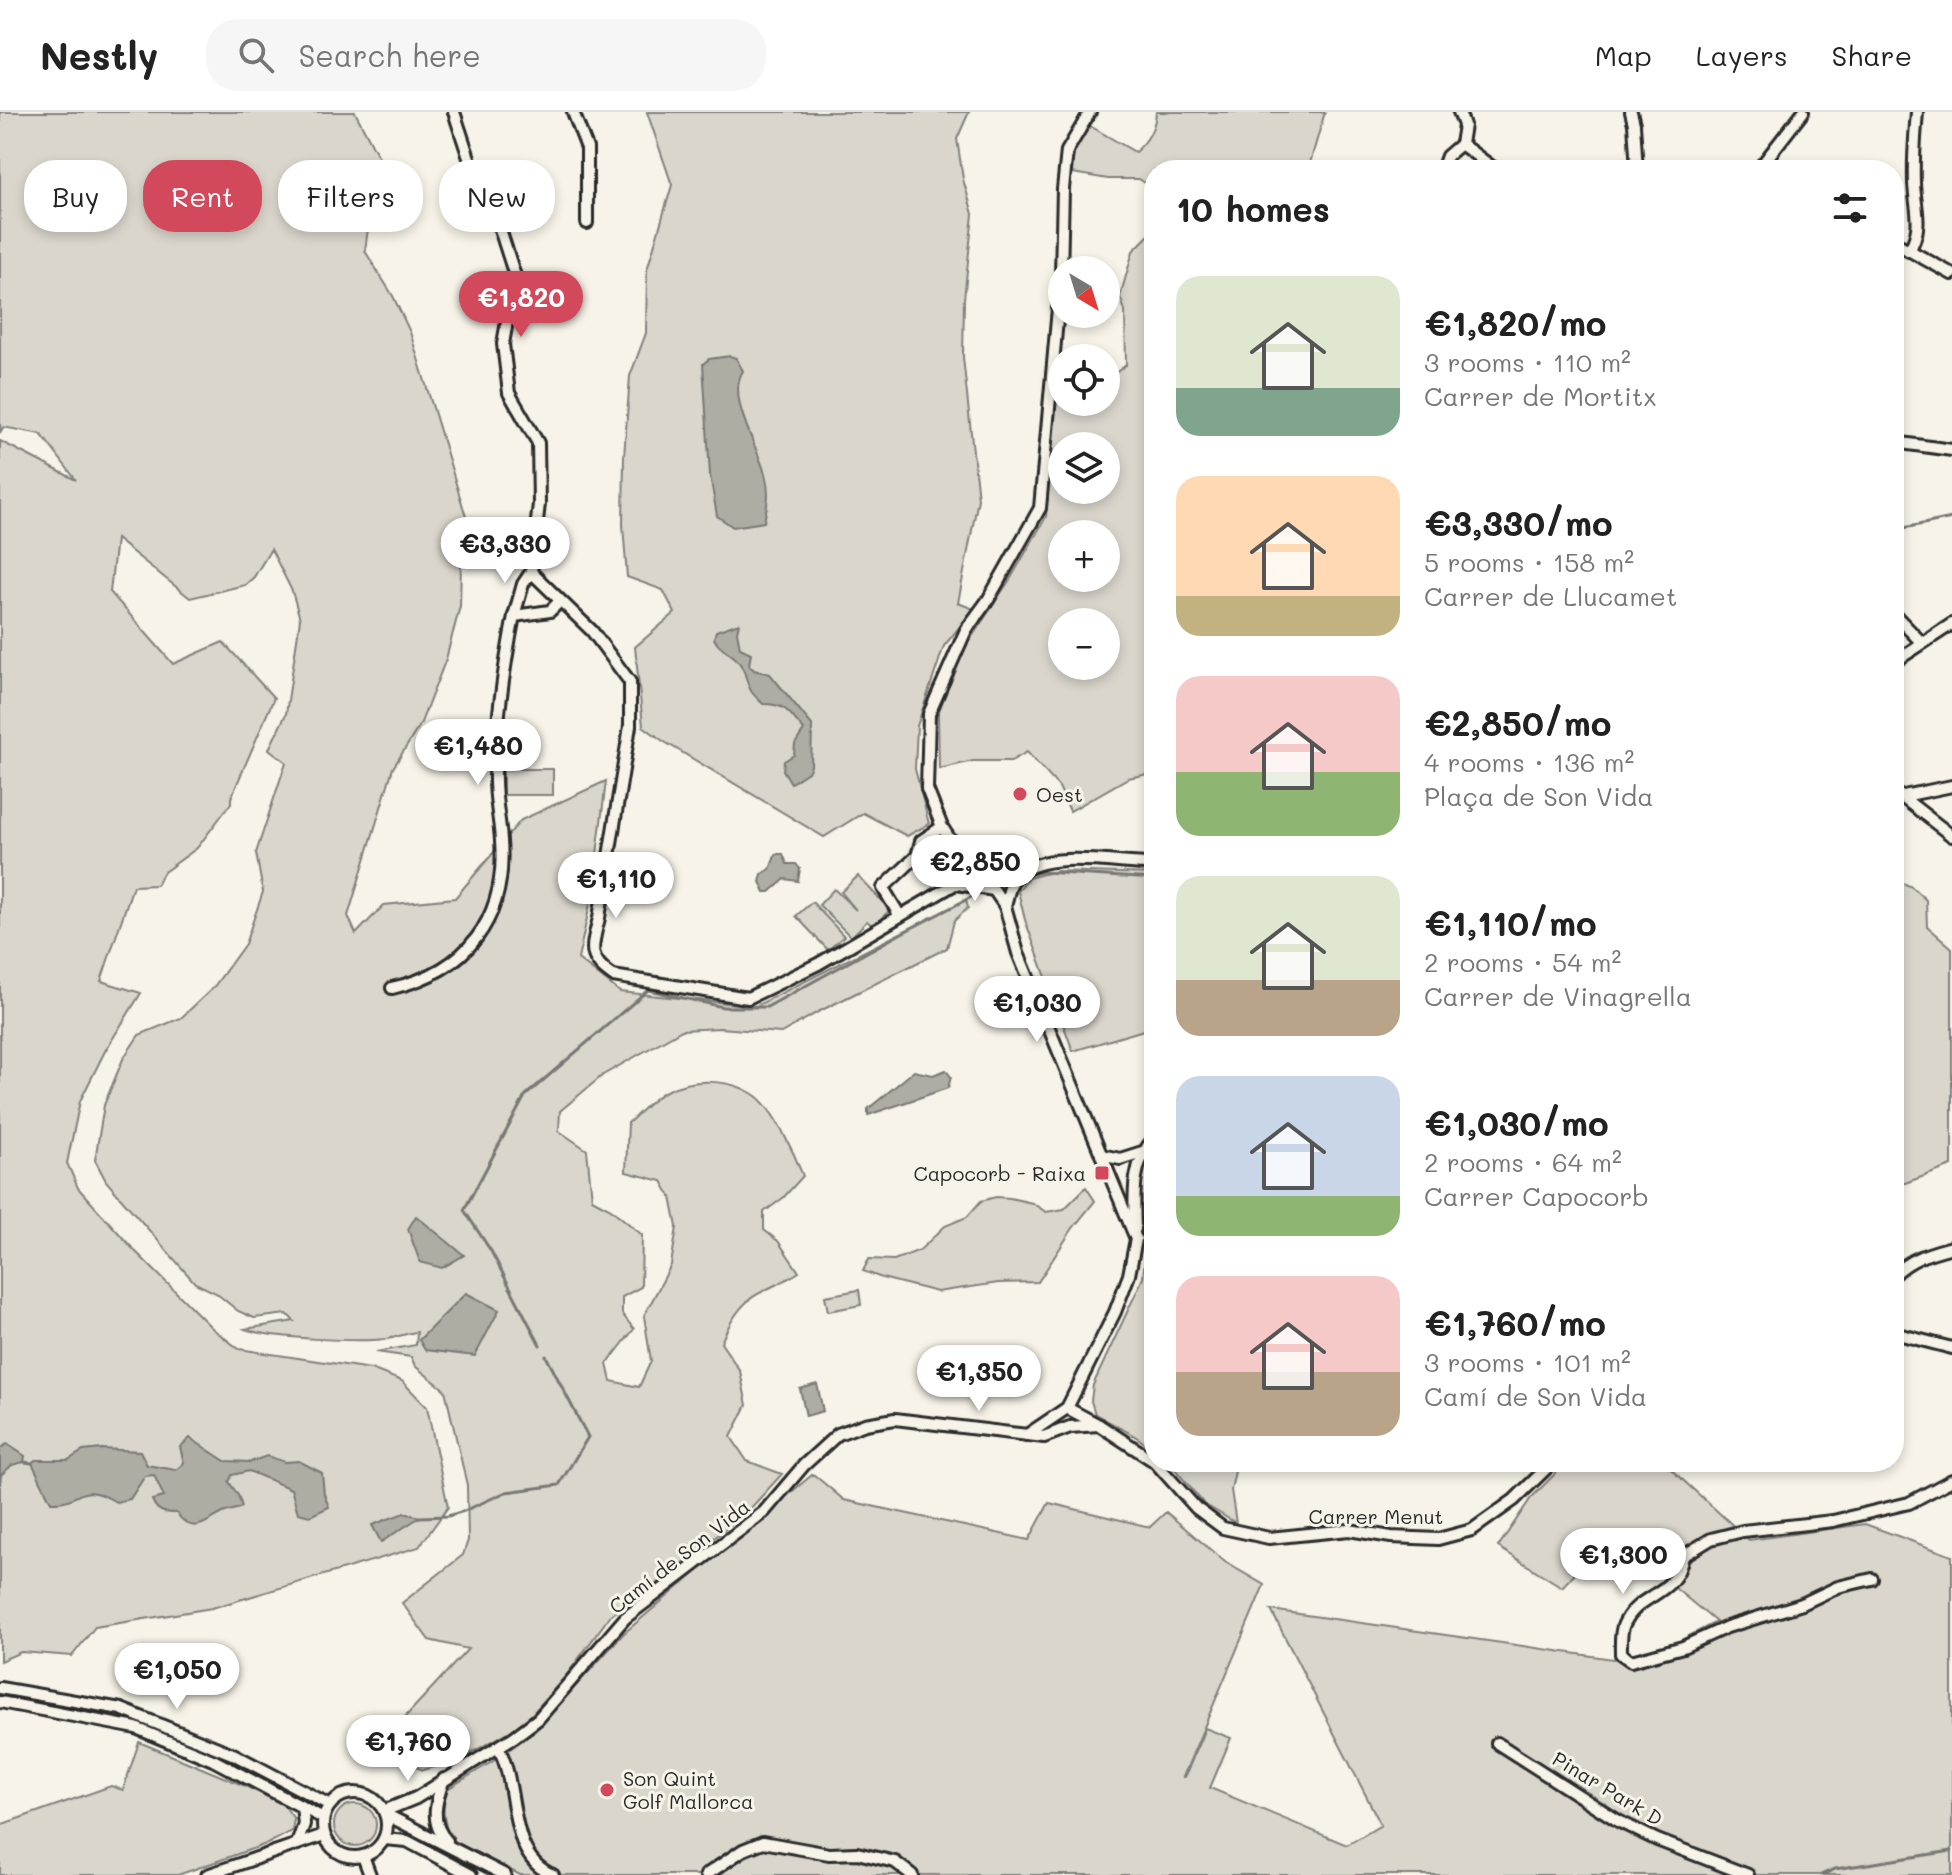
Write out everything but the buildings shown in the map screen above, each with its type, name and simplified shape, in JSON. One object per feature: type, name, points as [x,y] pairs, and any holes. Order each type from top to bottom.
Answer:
[{"type":"street","points":[[392,988],[413,983],[450,965],[476,940],[496,903],[502,844],[495,769],[508,646],[523,584],[531,572],[539,504],[538,443],[509,393],[503,344],[515,276],[492,204],[470,161],[454,112]]},
{"type":"street","points":[[573,112],[587,148],[587,223]]},
{"type":"street","points":[[983,871],[971,866],[960,855],[942,827],[927,789],[929,714],[966,630],[988,600],[1040,508],[1061,275],[1067,151],[1090,112]]},
{"type":"street","points":[[1446,160],[1461,144],[1464,125],[1459,112]]},
{"type":"street","points":[[1631,112],[1636,160]]},
{"type":"street","points":[[1768,160],[1803,112]]},
{"type":"street","points":[[1909,251],[1917,237],[1919,214],[1914,186],[1917,112]]},
{"type":"street","points":[[1461,144],[1483,160]]},
{"type":"street","points":[[1904,248],[1952,274]]},
{"type":"street","points":[[1904,443],[1952,450]]},
{"type":"street","points":[[531,572],[592,631],[630,682],[630,726],[592,949],[597,965],[613,976],[748,998],[818,964],[955,884],[1007,863],[1031,866]]},
{"type":"street","points":[[514,616],[550,611],[559,602]]},
{"type":"street","points":[[1904,624],[1922,643]]},
{"type":"street","points":[[1904,655],[1952,624]]},
{"type":"street","points":[[1904,797],[1952,786]]},
{"type":"street","points":[[1904,802],[1952,836]]},
{"type":"street","points":[[900,916],[883,888],[917,856],[921,841],[942,827]]},
{"type":"street","points":[[917,856],[960,855]]},
{"type":"street","points":[[1005,906],[1013,881],[1031,866],[1054,859],[1144,864]]},
{"type":"street","points":[[955,884],[994,890],[1005,906],[1018,953],[1136,1239]]},
{"type":"street","points":[[1027,1435],[1067,1408],[1115,1312],[1129,1275],[1136,1239],[1134,1187],[1144,1150]]},
{"type":"street","points":[[1101,1155],[1120,1159],[1142,1152]]},
{"type":"street","points":[[1904,1265],[1922,1255],[1952,1247]]},
{"type":"street","points":[[1904,1336],[1952,1348]]},
{"type":"street","name":"Carrer Menut","points":[[1067,1408],[1144,1455]]},
{"type":"street","name":"Camí de Son Vida","points":[[384,1813],[404,1805],[538,1719],[625,1618],[764,1512],[804,1465],[838,1434],[865,1424],[895,1419],[1044,1437],[1070,1427],[1099,1425]]},
{"type":"street","name":"Carrer Menut","points":[[1163,1472],[1196,1508],[1223,1528],[1269,1538],[1349,1530],[1391,1537],[1438,1539],[1472,1530],[1514,1500],[1543,1472]]},
{"type":"street","points":[[1872,1579],[1838,1587],[1802,1604],[1727,1627],[1683,1647],[1631,1661],[1621,1654],[1623,1624],[1635,1608],[1669,1585],[1680,1569],[1683,1556],[1711,1539],[1743,1531],[1833,1521],[1909,1503],[1952,1480]]},
{"type":"street","points":[[0,1688],[121,1709],[235,1755],[330,1805]]},
{"type":"street","points":[[0,1702],[136,1728],[200,1754],[323,1818]]},
{"type":"street","name":"Pinar Park D","points":[[1497,1743],[1620,1822],[1657,1840],[1748,1875]]},
{"type":"street","points":[[498,1747],[505,1759],[518,1826],[532,1863],[553,1875]]},
{"type":"street","points":[[444,1779],[434,1809],[440,1834],[455,1848]]},
{"type":"street","points":[[365,1794],[377,1801],[384,1813],[387,1825],[384,1839],[375,1850],[363,1856],[347,1857],[332,1849],[324,1835],[323,1818],[330,1805],[340,1796],[365,1794]]},
{"type":"street","points":[[297,1844],[304,1824],[302,1807]]},
{"type":"street","points":[[384,1813],[505,1875]]},
{"type":"street","points":[[207,1875],[324,1835]]},
{"type":"street","points":[[384,1839],[407,1841],[471,1875]]},
{"type":"street","points":[[706,1875],[743,1850],[763,1842],[829,1854],[857,1853],[895,1862],[912,1875]]},
{"type":"street","points":[[363,1856],[370,1875]]},
{"type":"shaded area","points":[[0,112],[355,112],[380,160],[278,160],[278,232],[368,232],[365,251],[393,296],[410,332],[467,520],[461,564],[460,606],[446,659],[420,725],[393,768],[348,916],[356,934],[384,905],[455,898],[521,820],[606,781],[592,895],[578,959],[620,992],[756,1006],[966,900],[968,908],[954,921],[947,948],[781,1033],[720,1028],[682,1030],[603,1075],[560,1111],[559,1131],[587,1150],[592,1199],[611,1209],[642,1235],[641,1287],[622,1297],[622,1314],[634,1329],[607,1364],[611,1381],[639,1387],[651,1361],[644,1316],[671,1265],[677,1227],[671,1197],[662,1181],[626,1172],[628,1123],[666,1091],[699,1082],[723,1083],[746,1090],[763,1102],[777,1121],[803,1176],[783,1198],[764,1212],[764,1230],[778,1241],[799,1272],[749,1300],[732,1320],[721,1343],[740,1371],[747,1405],[731,1437],[747,1461],[782,1474],[750,1509],[661,1581],[610,1616],[565,1677],[531,1715],[511,1731],[458,1760],[423,1770],[386,1754],[381,1743],[468,1649],[429,1640],[402,1603],[463,1555],[468,1540],[467,1485],[445,1390],[415,1366],[411,1357],[376,1352],[416,1345],[417,1332],[387,1339],[336,1340],[274,1335],[245,1329],[294,1321],[287,1314],[254,1318],[195,1283],[106,1181],[95,1160],[104,1105],[123,1059],[139,1035],[181,1018],[213,988],[245,944],[263,892],[256,853],[286,762],[269,749],[286,714],[300,619],[292,591],[271,549],[254,577],[245,585],[190,598],[116,539],[110,592],[173,664],[223,642],[274,698],[231,803],[197,848],[164,872],[156,885],[133,886],[101,981],[141,993],[105,1051],[80,1101],[67,1163],[78,1188],[134,1250],[213,1329],[239,1349],[371,1369],[402,1381],[427,1407],[448,1507],[419,1547],[212,1608],[95,1627],[72,1656],[21,1652],[0,1661],[0,441],[76,480],[41,434],[3,427],[0,433]]},
{"type":"shaded area","points":[[647,112],[969,112],[957,139],[963,179],[973,214],[964,299],[963,357],[978,499],[958,603],[974,609],[944,646],[917,726],[915,769],[929,824],[907,836],[863,813],[824,837],[643,726],[635,647],[675,613],[663,590],[627,577],[623,525],[630,376],[646,333],[647,270],[672,185]]},
{"type":"shaded area","points":[[1156,112],[1325,112],[1311,160],[1144,160],[1144,182],[1139,179],[1108,179],[1072,173],[1074,149],[1090,126],[1135,152],[1154,124]]},
{"type":"shaded area","points":[[1144,240],[1144,775],[1128,778],[1070,811],[1059,787],[1027,752],[1011,761],[973,761],[939,769],[938,714],[960,655],[1011,578],[1046,517],[1048,490],[1048,504],[1120,504],[1120,432],[1052,432],[1054,416],[1120,416],[1120,370],[1126,365],[1125,311],[1120,297],[1133,251]]},
{"type":"shaded area","points":[[736,358],[743,371],[738,395],[763,467],[768,495],[764,522],[733,527],[717,516],[710,475],[703,364],[709,359]]},
{"type":"shaded area","points":[[739,623],[740,648],[751,653],[749,665],[754,670],[770,674],[812,725],[811,766],[808,772],[791,783],[783,770],[784,761],[794,755],[795,744],[804,730],[783,708],[763,704],[758,699],[750,689],[740,663],[716,642],[716,631]]},
{"type":"shaded area","points":[[503,769],[553,769],[553,795],[503,795]]},
{"type":"shaded area","points":[[778,854],[783,854],[787,864],[796,864],[800,869],[798,881],[785,879],[770,892],[765,892],[760,882],[762,874],[770,869]]},
{"type":"shaded area","points":[[1056,871],[1144,874],[1144,1030],[1073,1051],[1025,920],[1018,891],[1028,878]]},
{"type":"shaded area","points":[[858,876],[890,910],[873,926],[867,921],[851,937],[819,905],[834,889],[856,910],[841,892]]},
{"type":"shaded area","points":[[1904,883],[1926,900],[1927,926],[1952,948],[1952,1166],[1904,1183]]},
{"type":"shaded area","points":[[812,902],[844,936],[828,950],[796,916]]},
{"type":"shaded area","points":[[946,1070],[951,1077],[948,1088],[868,1115],[868,1109],[914,1071],[933,1075]]},
{"type":"shaded area","points":[[1086,1187],[1095,1201],[1073,1228],[1038,1282],[998,1283],[937,1292],[863,1271],[869,1259],[894,1260],[920,1250],[945,1226],[967,1217],[981,1201],[996,1197],[1010,1198],[1032,1203],[1046,1212],[1064,1209]]},
{"type":"shaded area","points":[[416,1216],[464,1255],[442,1268],[420,1262],[408,1229]]},
{"type":"shaded area","points":[[1144,1268],[1144,1443],[1095,1414],[1091,1401],[1093,1385],[1143,1278]]},
{"type":"shaded area","points":[[859,1290],[861,1305],[828,1311],[825,1296]]},
{"type":"shaded area","points":[[466,1293],[499,1310],[475,1356],[425,1350],[419,1340]]},
{"type":"shaded area","points":[[817,1384],[823,1411],[806,1416],[800,1389]]},
{"type":"shaded area","points":[[190,1438],[225,1461],[250,1462],[267,1456],[285,1462],[299,1461],[322,1473],[329,1507],[310,1516],[298,1513],[291,1489],[249,1471],[232,1475],[229,1482],[242,1507],[194,1526],[176,1513],[164,1512],[156,1507],[152,1500],[164,1497],[154,1475],[145,1476],[130,1499],[116,1502],[87,1492],[69,1500],[51,1502],[32,1463],[35,1460],[68,1460],[83,1451],[102,1449],[140,1451],[147,1465],[176,1470],[184,1463],[180,1447]]},
{"type":"shaded area","points":[[7,1444],[25,1456],[24,1462],[12,1465],[1,1475],[0,1485],[0,1449]]},
{"type":"shaded area","points":[[1177,1472],[1235,1472],[1231,1490],[1236,1523],[1204,1504]]},
{"type":"shaded area","points":[[1557,1472],[1674,1472],[1749,1540],[1865,1524],[1952,1556],[1952,1875],[520,1875],[450,1839],[444,1814],[446,1790],[535,1731],[623,1634],[813,1474],[844,1500],[1029,1540],[1049,1503],[1150,1527],[1166,1512],[1225,1562],[1264,1585],[1183,1777],[1205,1728],[1231,1738],[1210,1788],[1347,1845],[1381,1825],[1271,1610],[1613,1659],[1668,1647],[1716,1622],[1611,1535],[1562,1587],[1498,1547],[1531,1498]]},
{"type":"shaded area","points":[[404,1513],[420,1517],[381,1542],[372,1525]]},
{"type":"shaded area","points":[[0,1693],[122,1714],[231,1758],[300,1793],[297,1797],[217,1756],[134,1723],[101,1714],[0,1697]]},
{"type":"shaded area","points":[[139,1742],[284,1805],[294,1819],[292,1831],[269,1843],[178,1875],[0,1875],[0,1825],[111,1786],[123,1790]]},
{"type":"shaded area","points":[[355,1804],[370,1810],[376,1825],[370,1840],[355,1846],[340,1840],[334,1825],[340,1810]]},
{"type":"waterway","points":[[1904,528],[1952,518]]},
{"type":"waterway","points":[[1030,874],[1043,872],[1144,878]]},
{"type":"waterway","points":[[540,1345],[491,1251],[464,1210],[525,1096],[648,990],[723,1007],[767,1007],[979,893]]},
{"type":"waterway","points":[[420,1517],[448,1516],[506,1492],[559,1485],[588,1437],[546,1356]]},
{"type":"waterway","points":[[24,1462],[32,1463]]},
{"type":"waterway","points":[[1821,1875],[1835,1869],[1952,1851]]},
{"type":"place","name":"Oest","points":[[1020,794]]},
{"type":"place","name":"Capocorb - Raixa","points":[[1102,1173]]},
{"type":"place","name":"Son Quint Golf Mallorca","points":[[607,1790]]}]
